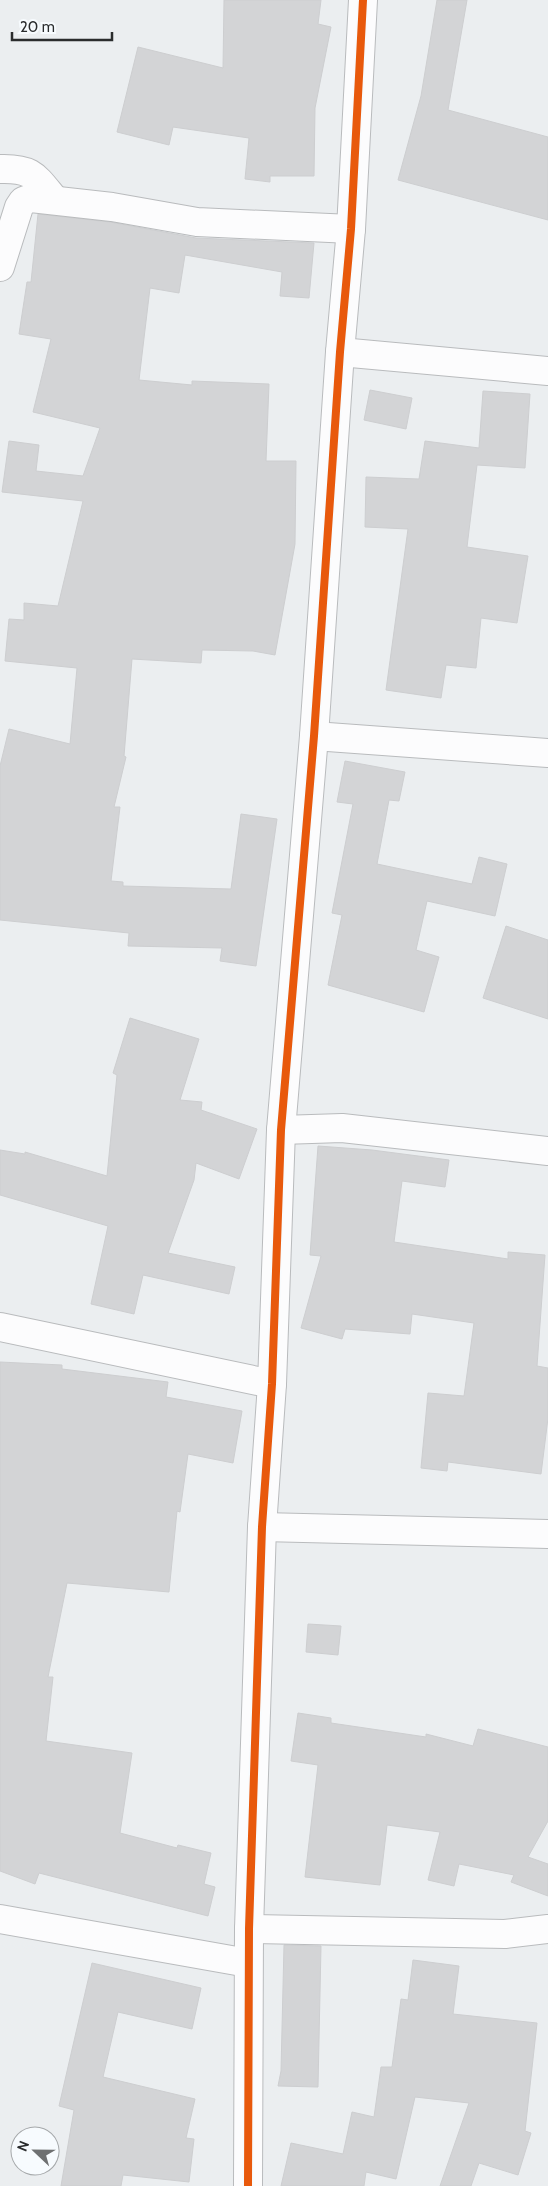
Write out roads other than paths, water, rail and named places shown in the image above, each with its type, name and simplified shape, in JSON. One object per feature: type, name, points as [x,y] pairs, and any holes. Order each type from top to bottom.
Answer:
[{"type":"street","points":[[248,2186],[249,1929],[262,1527],[272,1384],[281,1130],[314,736],[340,352],[351,229],[363,0]]},
{"type":"street","points":[[0,169],[23,170],[33,174],[54,199]]},
{"type":"street","points":[[0,267],[5,221],[23,201],[31,198],[54,199],[197,222],[351,229]]},
{"type":"street","points":[[340,352],[548,371]]},
{"type":"street","points":[[314,736],[548,753]]},
{"type":"street","points":[[281,1130],[342,1128],[548,1151]]},
{"type":"street","points":[[0,1327],[272,1384]]},
{"type":"street","points":[[262,1527],[548,1534]]},
{"type":"street","points":[[0,1919],[248,1963]]},
{"type":"street","points":[[249,1929],[505,1934],[548,1929]]}]
